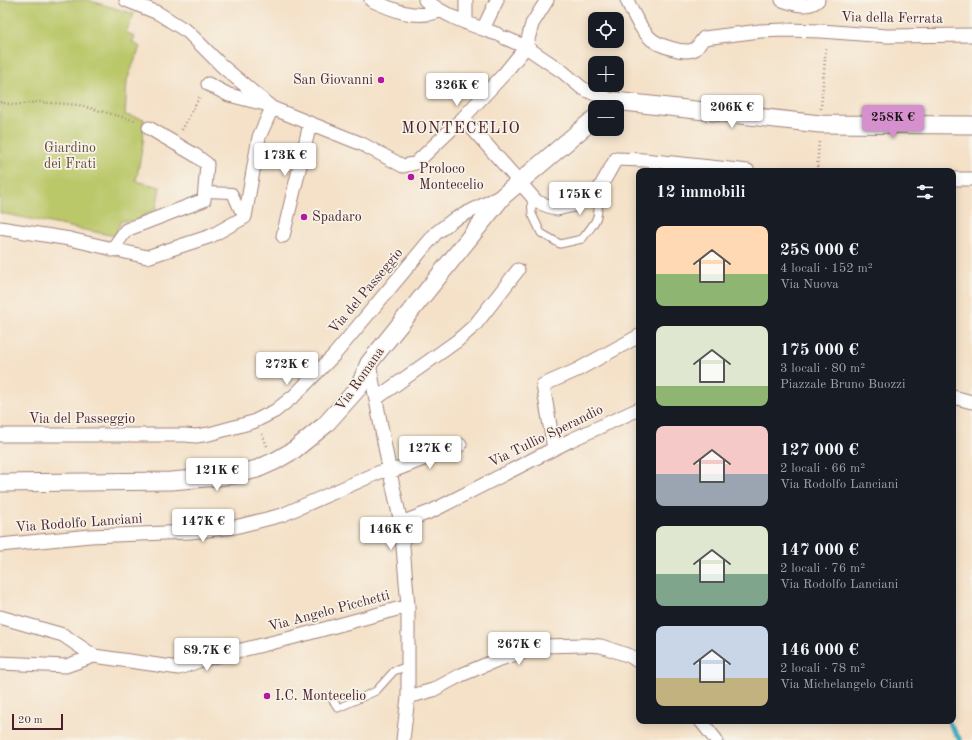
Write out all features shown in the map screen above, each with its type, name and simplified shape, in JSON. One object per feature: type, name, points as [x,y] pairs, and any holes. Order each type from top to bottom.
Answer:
[{"type":"street","points":[[126,0],[158,13],[188,32],[222,66],[271,106]]},
{"type":"street","points":[[370,0],[414,15],[426,15],[440,11]]},
{"type":"street","points":[[425,0],[440,11],[526,47],[563,72],[582,88],[605,100]]},
{"type":"street","points":[[466,0],[466,23]]},
{"type":"street","points":[[483,29],[497,0]]},
{"type":"street","points":[[208,84],[229,95],[271,106],[310,124],[362,144],[403,166],[416,163],[463,118],[513,64],[526,47],[532,24],[547,0]]},
{"type":"street","name":"Via della Ferrata","points":[[627,0],[633,14],[649,38],[669,48],[688,52],[696,49],[704,38],[760,31],[785,30],[887,36],[972,35]]},
{"type":"street","points":[[782,0],[791,4],[806,6],[815,3],[818,0]]},
{"type":"street","points":[[624,105],[820,124],[972,125]]},
{"type":"street","points":[[0,228],[70,239],[147,257],[211,236],[245,217],[259,137],[271,106]]},
{"type":"street","points":[[463,118],[537,202],[557,209],[574,205],[598,191],[616,160],[644,160],[720,168]]},
{"type":"street","points":[[283,236],[310,124]]},
{"type":"street","name":"Via Romana","points":[[0,483],[204,479],[248,471],[275,461],[304,443],[335,415],[358,386],[369,363],[503,196],[588,124]]},
{"type":"street","points":[[112,250],[126,230],[204,200],[207,164],[195,155],[149,128]]},
{"type":"street","points":[[956,179],[972,179]]},
{"type":"street","points":[[205,192],[232,193],[239,209],[246,211]]},
{"type":"street","name":"Via del Passeggio","points":[[0,435],[185,434],[196,436],[235,428],[257,420],[275,411],[295,395],[334,355],[429,241],[440,230],[462,215],[503,196]]},
{"type":"street","points":[[377,398],[457,341],[475,325],[518,270]]},
{"type":"street","points":[[554,449],[543,385],[577,370],[636,338]]},
{"type":"street","points":[[369,363],[402,523],[408,606],[408,697],[403,740]]},
{"type":"street","points":[[956,398],[972,402]]},
{"type":"street","name":"Via Tullio Sperandio","points":[[402,523],[432,512],[554,449],[636,410]]},
{"type":"street","name":"Via Rodolfo Lanciani","points":[[0,545],[90,536],[190,532],[235,527],[282,515],[390,470],[460,445]]},
{"type":"street","name":"Via Angelo Picchetti","points":[[0,662],[66,666],[94,656],[179,668],[205,659],[296,637],[408,606]]},
{"type":"street","points":[[0,617],[63,635],[94,656]]},
{"type":"street","points":[[408,697],[433,690],[496,660],[542,646],[601,646],[630,656],[636,660]]},
{"type":"street","points":[[703,724],[716,740]]},
{"type":"lane","points":[[531,195],[532,214],[541,233],[560,244],[582,239],[596,222],[599,213],[598,191]]},
{"type":"lane","points":[[330,696],[338,708],[376,691],[394,671],[408,666]]},
{"type":"path","points":[[817,168],[827,32]]},
{"type":"path","points":[[175,143],[208,84]]},
{"type":"path","points":[[0,102],[13,105],[40,102],[79,105],[137,121],[149,128]]},
{"type":"path","points":[[257,420],[275,461]]},
{"type":"green space","name":"Giardino dei Frati","points":[[0,0],[88,0],[134,14],[126,32],[135,37],[132,42],[140,47],[127,80],[125,115],[144,119],[143,144],[136,181],[160,187],[156,209],[135,221],[121,221],[115,236],[0,213]]},
{"type":"waterway","points":[[950,724],[960,740]]},
{"type":"place","name":"San Giovanni","points":[[381,80]]},
{"type":"place","name":"Proloco Montecelio","points":[[411,177]]},
{"type":"place","name":"Spadaro","points":[[304,217]]},
{"type":"place","name":"I.C. Montecelio","points":[[267,696]]},
{"type":"district","name":"MONTECELIO","points":[[461,129]]}]
